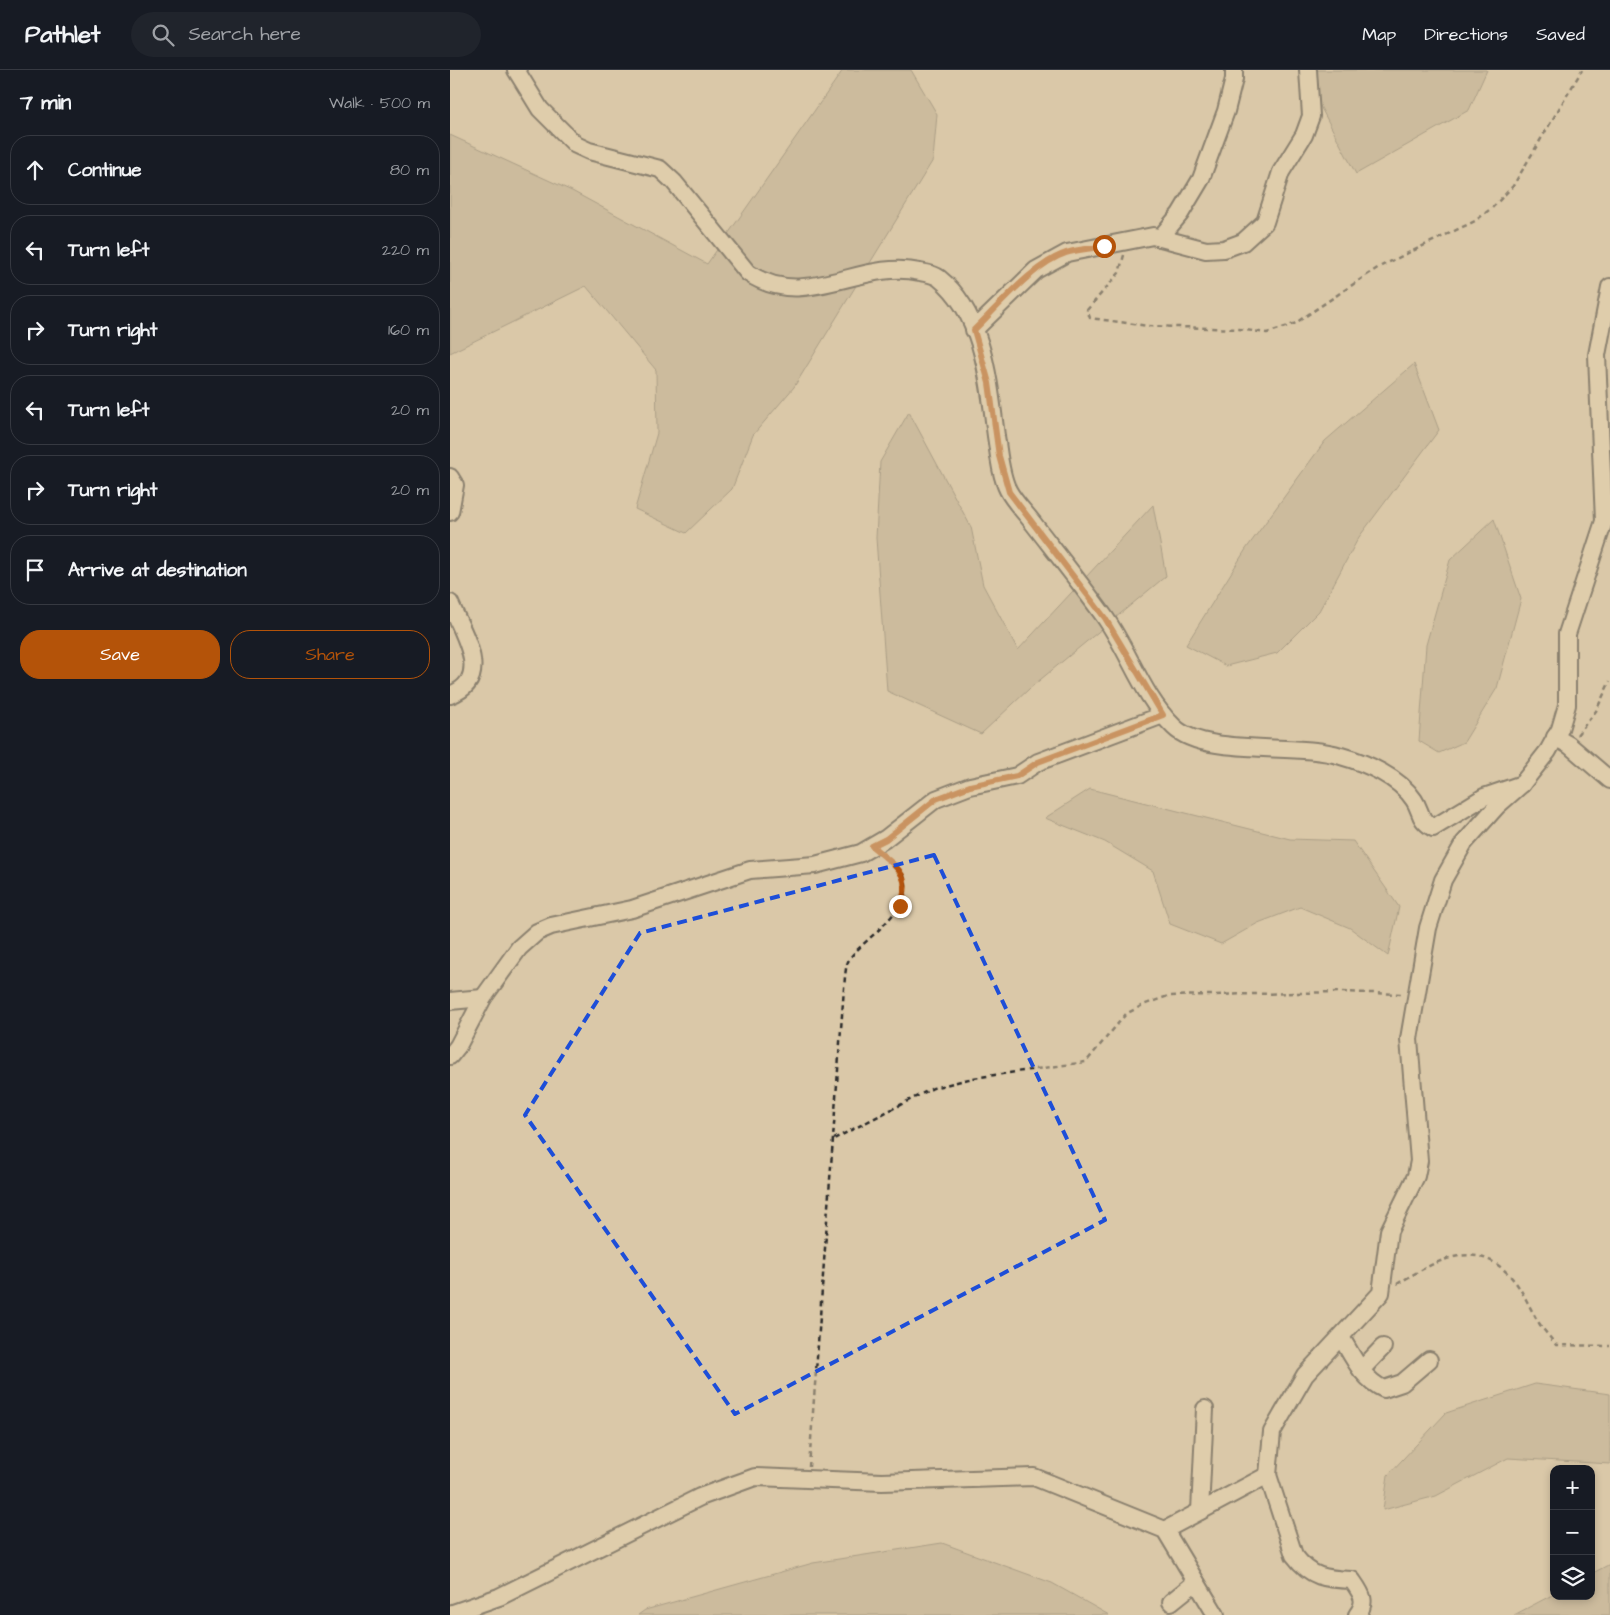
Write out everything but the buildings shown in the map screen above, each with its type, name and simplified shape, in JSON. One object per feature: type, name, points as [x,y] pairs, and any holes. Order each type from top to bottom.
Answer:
[{"type":"street","points":[[516,70],[540,109],[576,145],[589,151],[660,168],[674,182],[748,273],[757,278],[786,288],[820,286],[883,271],[906,268],[937,276],[953,291],[968,314],[989,383],[999,456],[1009,492],[1105,618],[1163,715],[1176,729],[1188,737],[1224,745],[1319,750],[1343,756],[1372,768],[1398,783],[1414,800],[1423,822],[1433,828],[1484,797],[1522,784]]},
{"type":"street","points":[[1160,238],[1180,214],[1201,179],[1226,111],[1234,70]]},
{"type":"street","points":[[974,330],[1036,270],[1056,257],[1067,253],[1153,236],[1206,250],[1224,249],[1243,242],[1265,222],[1282,172],[1304,135],[1311,116],[1308,70]]},
{"type":"street","points":[[1357,1615],[1363,1607],[1364,1598],[1352,1580],[1322,1579],[1301,1565],[1294,1554],[1268,1475],[1272,1432],[1306,1375],[1381,1293],[1389,1231],[1416,1176],[1419,1160],[1408,1039],[1428,928],[1443,880],[1464,843],[1497,806],[1522,784],[1548,751],[1562,741],[1568,705],[1567,634],[1604,521],[1597,355],[1610,287]]},
{"type":"street","points":[[450,477],[455,485],[450,512]]},
{"type":"street","points":[[450,603],[472,654],[473,667],[469,682],[461,691],[450,695]]},
{"type":"street","points":[[450,1056],[458,1046],[483,998],[518,948],[537,932],[551,926],[632,909],[750,870],[814,865],[861,853],[886,839],[936,799],[970,786],[1017,776],[1038,762],[1163,715]]},
{"type":"street","points":[[1562,741],[1610,780]]},
{"type":"street","points":[[450,1001],[483,998]]},
{"type":"street","points":[[1341,1337],[1361,1370],[1373,1384],[1384,1389],[1402,1384],[1429,1360]]},
{"type":"street","points":[[1361,1370],[1383,1347]]},
{"type":"street","points":[[1200,1511],[1205,1409]]},
{"type":"street","points":[[1165,1530],[1268,1475]]},
{"type":"street","points":[[450,1614],[500,1597],[709,1494],[755,1477],[882,1482],[1034,1476],[1165,1530],[1216,1615]]},
{"type":"street","points":[[1171,1602],[1196,1582]]},
{"type":"path","points":[[1128,242],[1119,274],[1087,310],[1090,318],[1148,326],[1239,329],[1267,333],[1294,324],[1379,267],[1475,220],[1493,207],[1513,186],[1582,70]]},
{"type":"path","points":[[1562,741],[1596,711],[1610,681]]},
{"type":"path","points":[[808,1479],[844,988],[848,959],[872,938],[900,906],[906,891],[902,873],[872,846]]},
{"type":"path","points":[[834,1139],[933,1088],[974,1078],[1086,1062],[1126,1014],[1143,1005],[1168,996],[1340,992],[1416,995]]},
{"type":"path","points":[[1381,1293],[1434,1262],[1464,1255],[1482,1256],[1502,1268],[1516,1284],[1540,1325],[1556,1345],[1610,1346]]},
{"type":"highlighted area","points":[[934,855],[1105,1220],[735,1414],[525,1115],[640,933]]},
{"type":"shaded area","points":[[843,70],[911,70],[937,114],[933,160],[794,387],[753,435],[732,489],[686,533],[635,509],[657,433],[656,370],[586,286],[450,353],[450,135],[572,191],[707,264]]},
{"type":"shaded area","points":[[1301,70],[1487,70],[1469,110],[1356,174]]},
{"type":"shaded area","points":[[1414,364],[1439,430],[1359,537],[1319,611],[1277,653],[1226,666],[1186,645],[1246,549],[1325,441]]},
{"type":"shaded area","points":[[909,412],[971,527],[983,585],[1018,650],[1153,505],[1166,576],[1029,689],[981,734],[887,691],[876,538],[880,462]]},
{"type":"shaded area","points":[[1494,519],[1521,599],[1497,688],[1464,742],[1439,753],[1419,741],[1426,645],[1450,560]]},
{"type":"shaded area","points":[[1090,789],[1290,839],[1353,841],[1399,907],[1388,956],[1350,928],[1300,907],[1258,923],[1221,944],[1170,924],[1153,871],[1105,842],[1045,818]]},
{"type":"shaded area","points":[[1535,1384],[1610,1394],[1610,1464],[1508,1458],[1436,1496],[1383,1510],[1388,1475],[1446,1413]]},
{"type":"shaded area","points":[[942,1543],[1052,1583],[1109,1615],[638,1615],[645,1610],[813,1563]]},
{"type":"shaded area","points":[[1610,1564],[1610,1615],[1514,1615],[1550,1596],[1550,1600],[1595,1600],[1595,1572]]},
{"type":"route","points":[[900,906],[906,891],[902,873],[872,846],[886,839],[936,799],[970,786],[1017,776],[1038,762],[1163,715],[1143,685],[1105,618],[1009,492],[999,456],[989,383],[974,330],[1036,270],[1056,257],[1104,246]]}]
